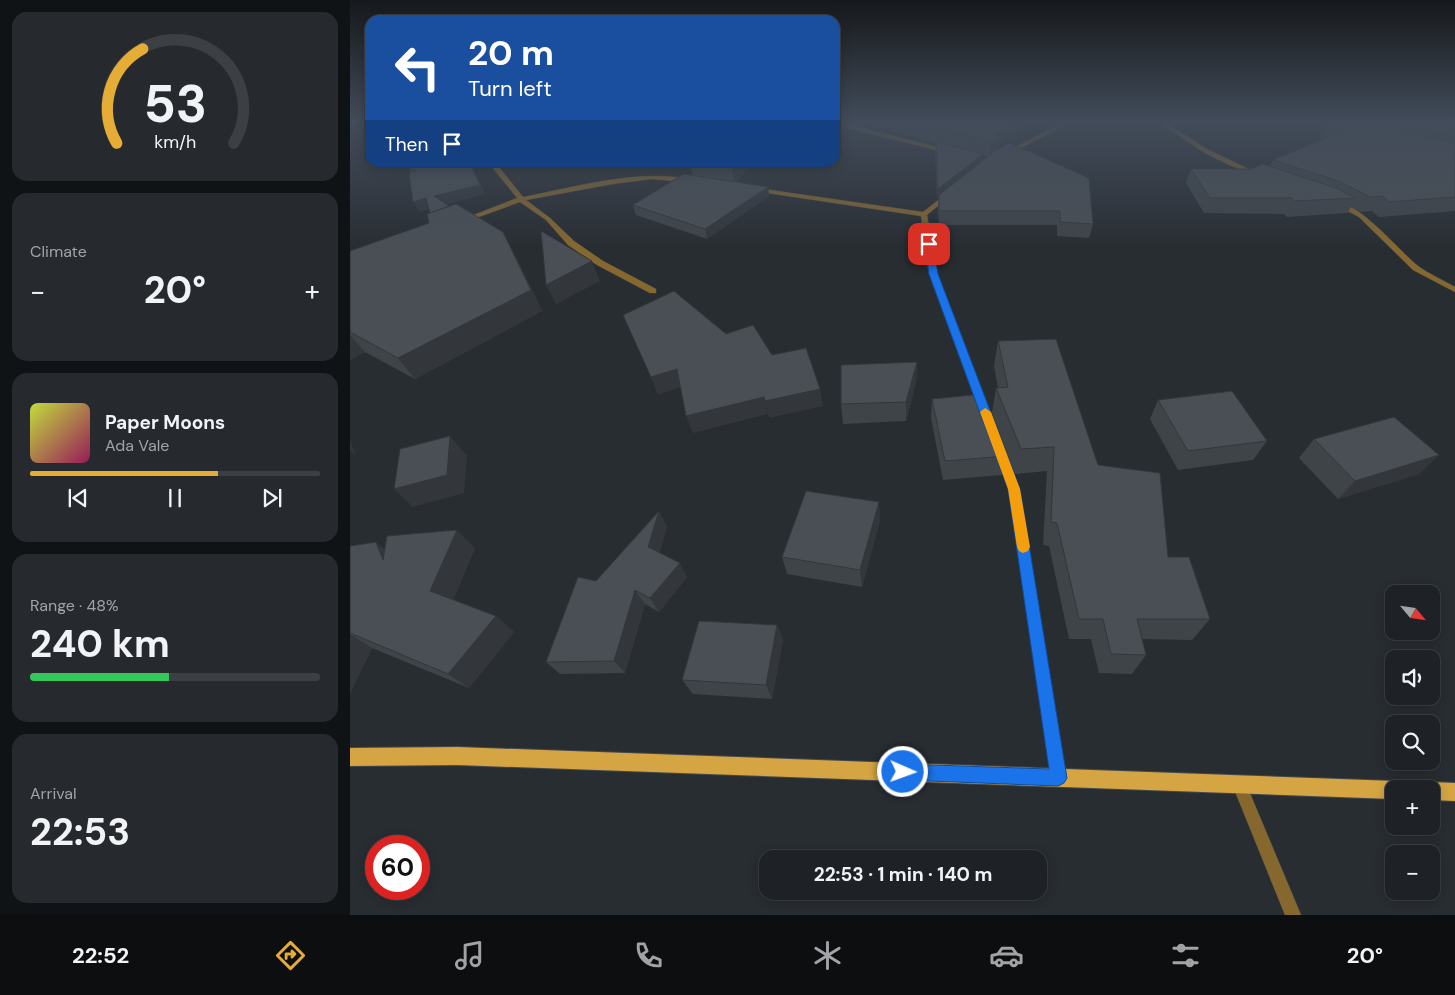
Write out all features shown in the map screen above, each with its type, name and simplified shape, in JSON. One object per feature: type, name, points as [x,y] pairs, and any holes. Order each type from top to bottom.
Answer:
[{"type":"main road","points":[[350,757],[458,756],[1385,790]]},
{"type":"main road","points":[[1440,791],[1455,792]]},
{"type":"street","points":[[1231,164],[1243,170],[1261,175]]},
{"type":"street","points":[[495,167],[521,199],[548,219],[571,243],[600,263],[653,291]]},
{"type":"street","points":[[458,223],[521,199],[651,177],[691,181]]},
{"type":"street","points":[[749,189],[924,214],[954,190]]},
{"type":"street","points":[[1330,200],[1361,216],[1416,268],[1455,290]]},
{"type":"street","points":[[924,214],[933,274],[986,414]]},
{"type":"street","points":[[997,442],[1014,489],[1058,778]]},
{"type":"street","points":[[1239,784],[1292,915]]},
{"type":"building","points":[[937,164],[971,164],[938,189]]},
{"type":"building","points":[[979,164],[1057,164],[1089,178],[1093,224],[1060,222],[1060,211],[939,211],[939,195]]},
{"type":"building","points":[[1263,164],[1336,188],[1356,198],[1295,201],[1292,198],[1210,198],[1191,169],[1251,169]]},
{"type":"building","points":[[1284,164],[1455,164],[1455,197],[1389,202],[1382,196],[1370,197],[1341,182]]},
{"type":"building","points":[[471,167],[480,185],[434,196],[449,206],[430,213],[426,198],[413,202],[409,173],[416,171],[409,168]]},
{"type":"building","points":[[684,174],[768,187],[705,229],[633,205]]},
{"type":"building","points":[[456,204],[503,232],[531,290],[398,358],[350,332],[350,251],[429,223],[427,214]]},
{"type":"building","points":[[541,231],[592,261],[546,285]]},
{"type":"building","points":[[674,291],[726,334],[753,325],[772,355],[806,348],[820,389],[765,401],[764,397],[686,416],[677,369],[651,377],[623,315]]},
{"type":"building","points":[[1056,339],[1098,465],[1160,473],[1168,557],[1189,557],[1210,619],[1137,619],[1146,655],[1111,654],[1103,619],[1079,619],[1057,523],[1051,522],[1054,447],[1021,449],[996,388],[1008,387],[998,341]]},
{"type":"building","points":[[917,362],[906,402],[841,404],[841,365]]},
{"type":"building","points":[[1232,391],[1267,441],[1188,451],[1158,400]]},
{"type":"building","points":[[982,394],[1006,456],[945,461],[932,399]]},
{"type":"building","points":[[1394,417],[1439,455],[1355,481],[1314,439]]},
{"type":"building","points":[[450,436],[447,475],[394,489],[400,449]]},
{"type":"building","points":[[806,491],[879,502],[860,570],[782,557]]},
{"type":"building","points":[[659,511],[648,547],[680,563],[650,598],[635,590],[614,661],[546,662],[578,577],[596,581]]},
{"type":"building","points":[[457,530],[430,591],[496,616],[448,674],[350,633],[350,546],[376,542],[383,560],[387,536]]},
{"type":"building","points":[[699,621],[777,625],[766,685],[682,680]]},
{"type":"slow traffic","points":[[985,412],[1014,489],[1023,547]]},
{"type":"route","points":[[903,772],[1058,778],[1014,489],[933,274],[929,244]]}]
